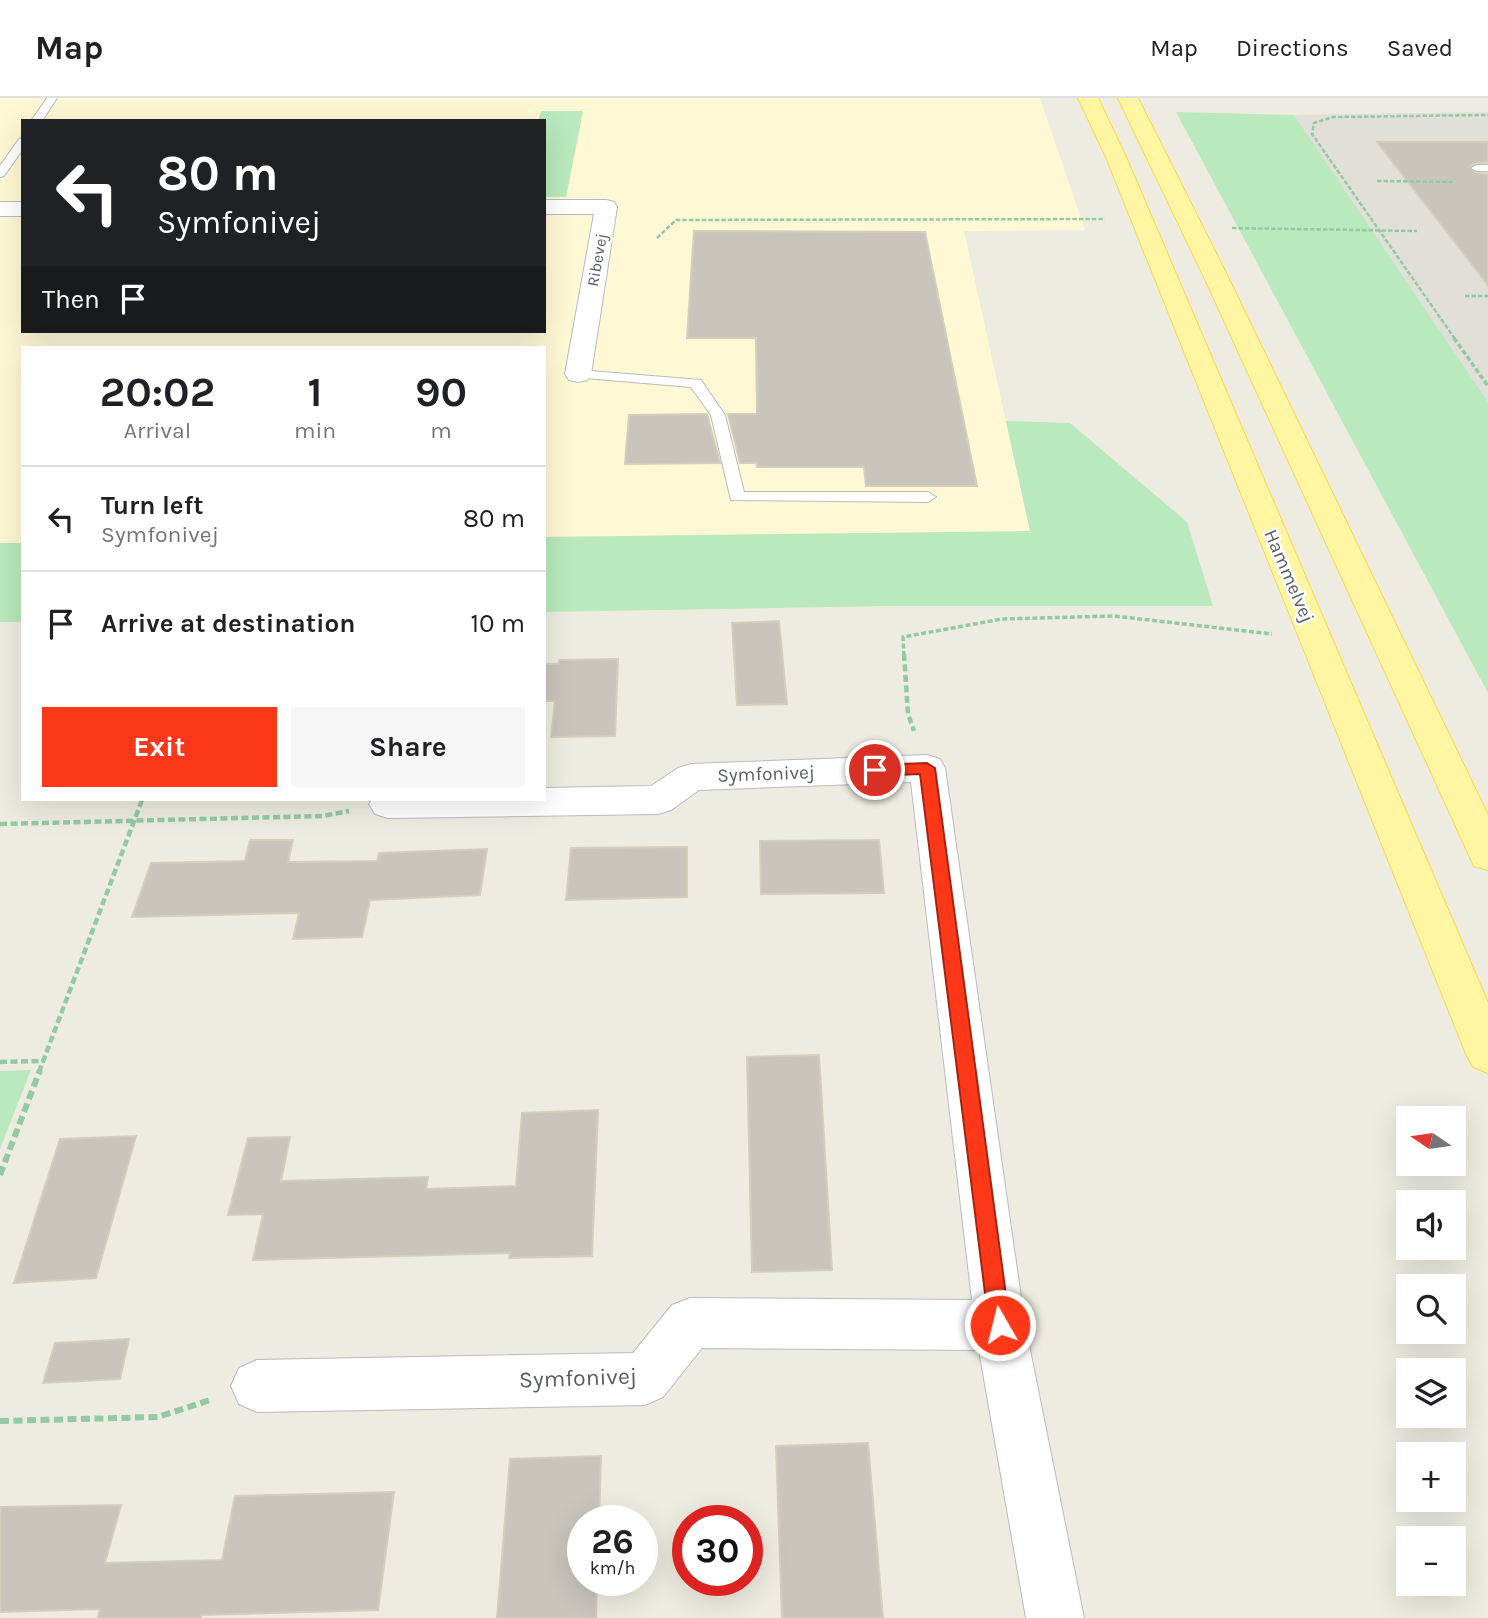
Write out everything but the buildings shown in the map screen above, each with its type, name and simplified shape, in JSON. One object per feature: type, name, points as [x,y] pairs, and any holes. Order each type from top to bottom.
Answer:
[{"type":"main road","name":"Hammelvej","points":[[1088,98],[1116,157],[1488,1054]]},
{"type":"main road","points":[[1122,98],[1191,227],[1488,855]]},
{"type":"main road","points":[[1128,98],[1150,147]]},
{"type":"main road","points":[[1135,98],[1150,147]]},
{"type":"street","name":"Ribevej","points":[[546,207],[606,207],[578,374]]},
{"type":"street","name":"Symfonivej","points":[[388,804],[658,800],[691,776],[927,768]]},
{"type":"street","points":[[927,768],[1000,1325],[1055,1618]]},
{"type":"street","name":"Symfonivej","points":[[257,1386],[645,1379],[690,1323],[1000,1325]]},
{"type":"lane","points":[[37,119],[52,98]]},
{"type":"lane","points":[[0,174],[21,144]]},
{"type":"lane","points":[[578,374],[696,383],[718,415],[737,497],[928,497]]},
{"type":"path","points":[[1488,115],[1333,117],[1314,123],[1312,134],[1488,386]]},
{"type":"path","points":[[1377,181],[1478,183],[1482,168]]},
{"type":"path","points":[[657,238],[676,220],[1140,219]]},
{"type":"path","points":[[1191,227],[1381,233],[1417,231]]},
{"type":"path","points":[[1465,296],[1488,296]]},
{"type":"path","points":[[927,768],[908,713],[903,637],[1002,619],[1114,616],[1316,639]]},
{"type":"path","points":[[0,1175],[142,801]]},
{"type":"path","points":[[0,824],[323,816],[388,804]]},
{"type":"path","points":[[0,1062],[43,1060]]},
{"type":"path","points":[[0,1422],[158,1417],[257,1386]]},
{"type":"shaded area","points":[[0,98],[1040,98],[1085,230],[964,231],[1030,531],[546,537],[546,346],[21,346],[21,543],[0,543]]},
{"type":"shaded area","points":[[1488,112],[1488,402],[1294,115]]},
{"type":"green space","points":[[541,111],[583,111],[566,197],[546,197],[546,119],[539,119]]},
{"type":"green space","points":[[1176,112],[1294,115],[1488,402],[1488,693]]},
{"type":"green space","points":[[1006,421],[1070,423],[1187,522],[1213,606],[887,606],[546,612],[546,537],[1030,531]]},
{"type":"green space","points":[[0,543],[21,543],[21,622],[0,622]]},
{"type":"green space","points":[[31,1070],[0,1149],[0,1071]]},
{"type":"route","points":[[875,770],[927,768],[1000,1325]]}]
